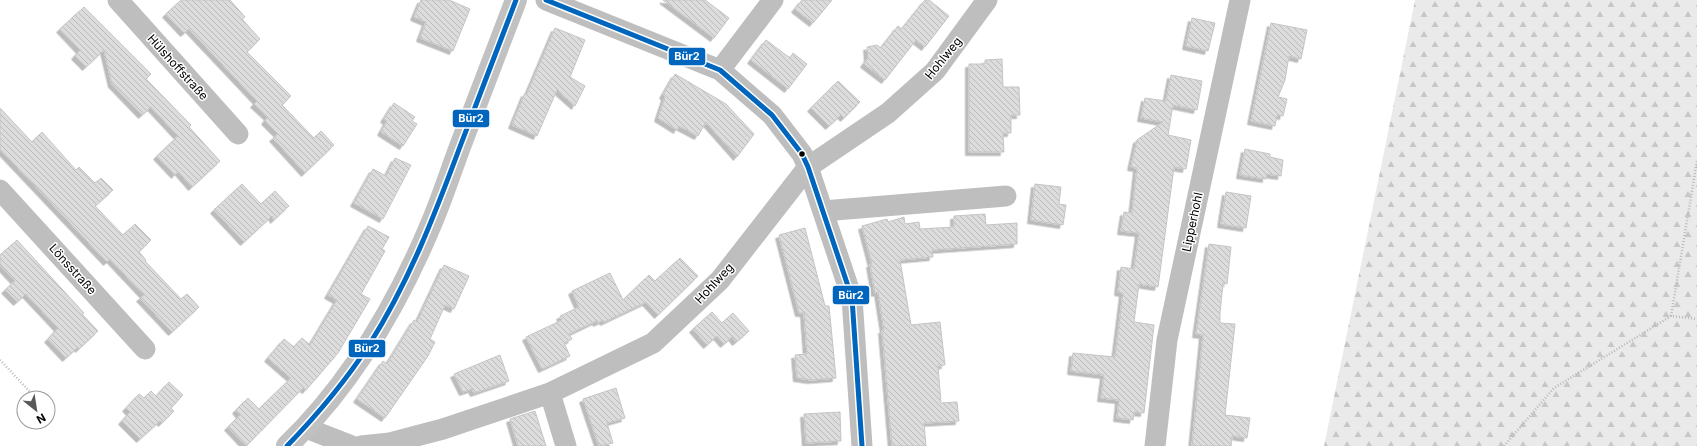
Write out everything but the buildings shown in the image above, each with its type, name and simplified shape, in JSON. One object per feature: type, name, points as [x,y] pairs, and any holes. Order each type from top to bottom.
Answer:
[{"type":"main road","points":[[287,446],[306,428],[366,351],[397,295],[429,229],[516,0]]},
{"type":"street","name":"Hülshoffstraße","points":[[118,0],[238,134]]},
{"type":"street","points":[[546,0],[720,70],[772,115],[802,154],[808,167],[852,298],[862,446]]},
{"type":"street","points":[[720,70],[773,0]]},
{"type":"street","name":"Hohlweg","points":[[361,446],[390,443],[443,429],[550,393],[653,343],[720,280],[808,167],[888,113],[935,71],[987,0]]},
{"type":"street","name":"Lipperhohl","points":[[1155,446],[1167,340],[1240,0]]},
{"type":"street","name":"Lönsstraße","points":[[0,190],[145,349]]},
{"type":"street","points":[[823,211],[1006,196]]},
{"type":"street","points":[[550,393],[566,446]]},
{"type":"street","points":[[306,428],[317,446]]},
{"type":"street","points":[[306,428],[352,446]]},
{"type":"path","points":[[1671,316],[1697,161]]},
{"type":"path","points":[[1504,446],[1554,388],[1671,316],[1697,319]]},
{"type":"path","points":[[0,360],[28,390]]},
{"type":"green space","points":[[1415,0],[1697,0],[1697,446],[1324,446]]},
{"type":"transit line","name":"Bür2","points":[[287,446],[320,410],[350,372],[369,345],[397,297],[431,222],[516,0]]},
{"type":"transit line","name":"Bür2","points":[[546,0],[720,70],[772,115],[802,154],[808,167],[852,298],[862,446]]}]
